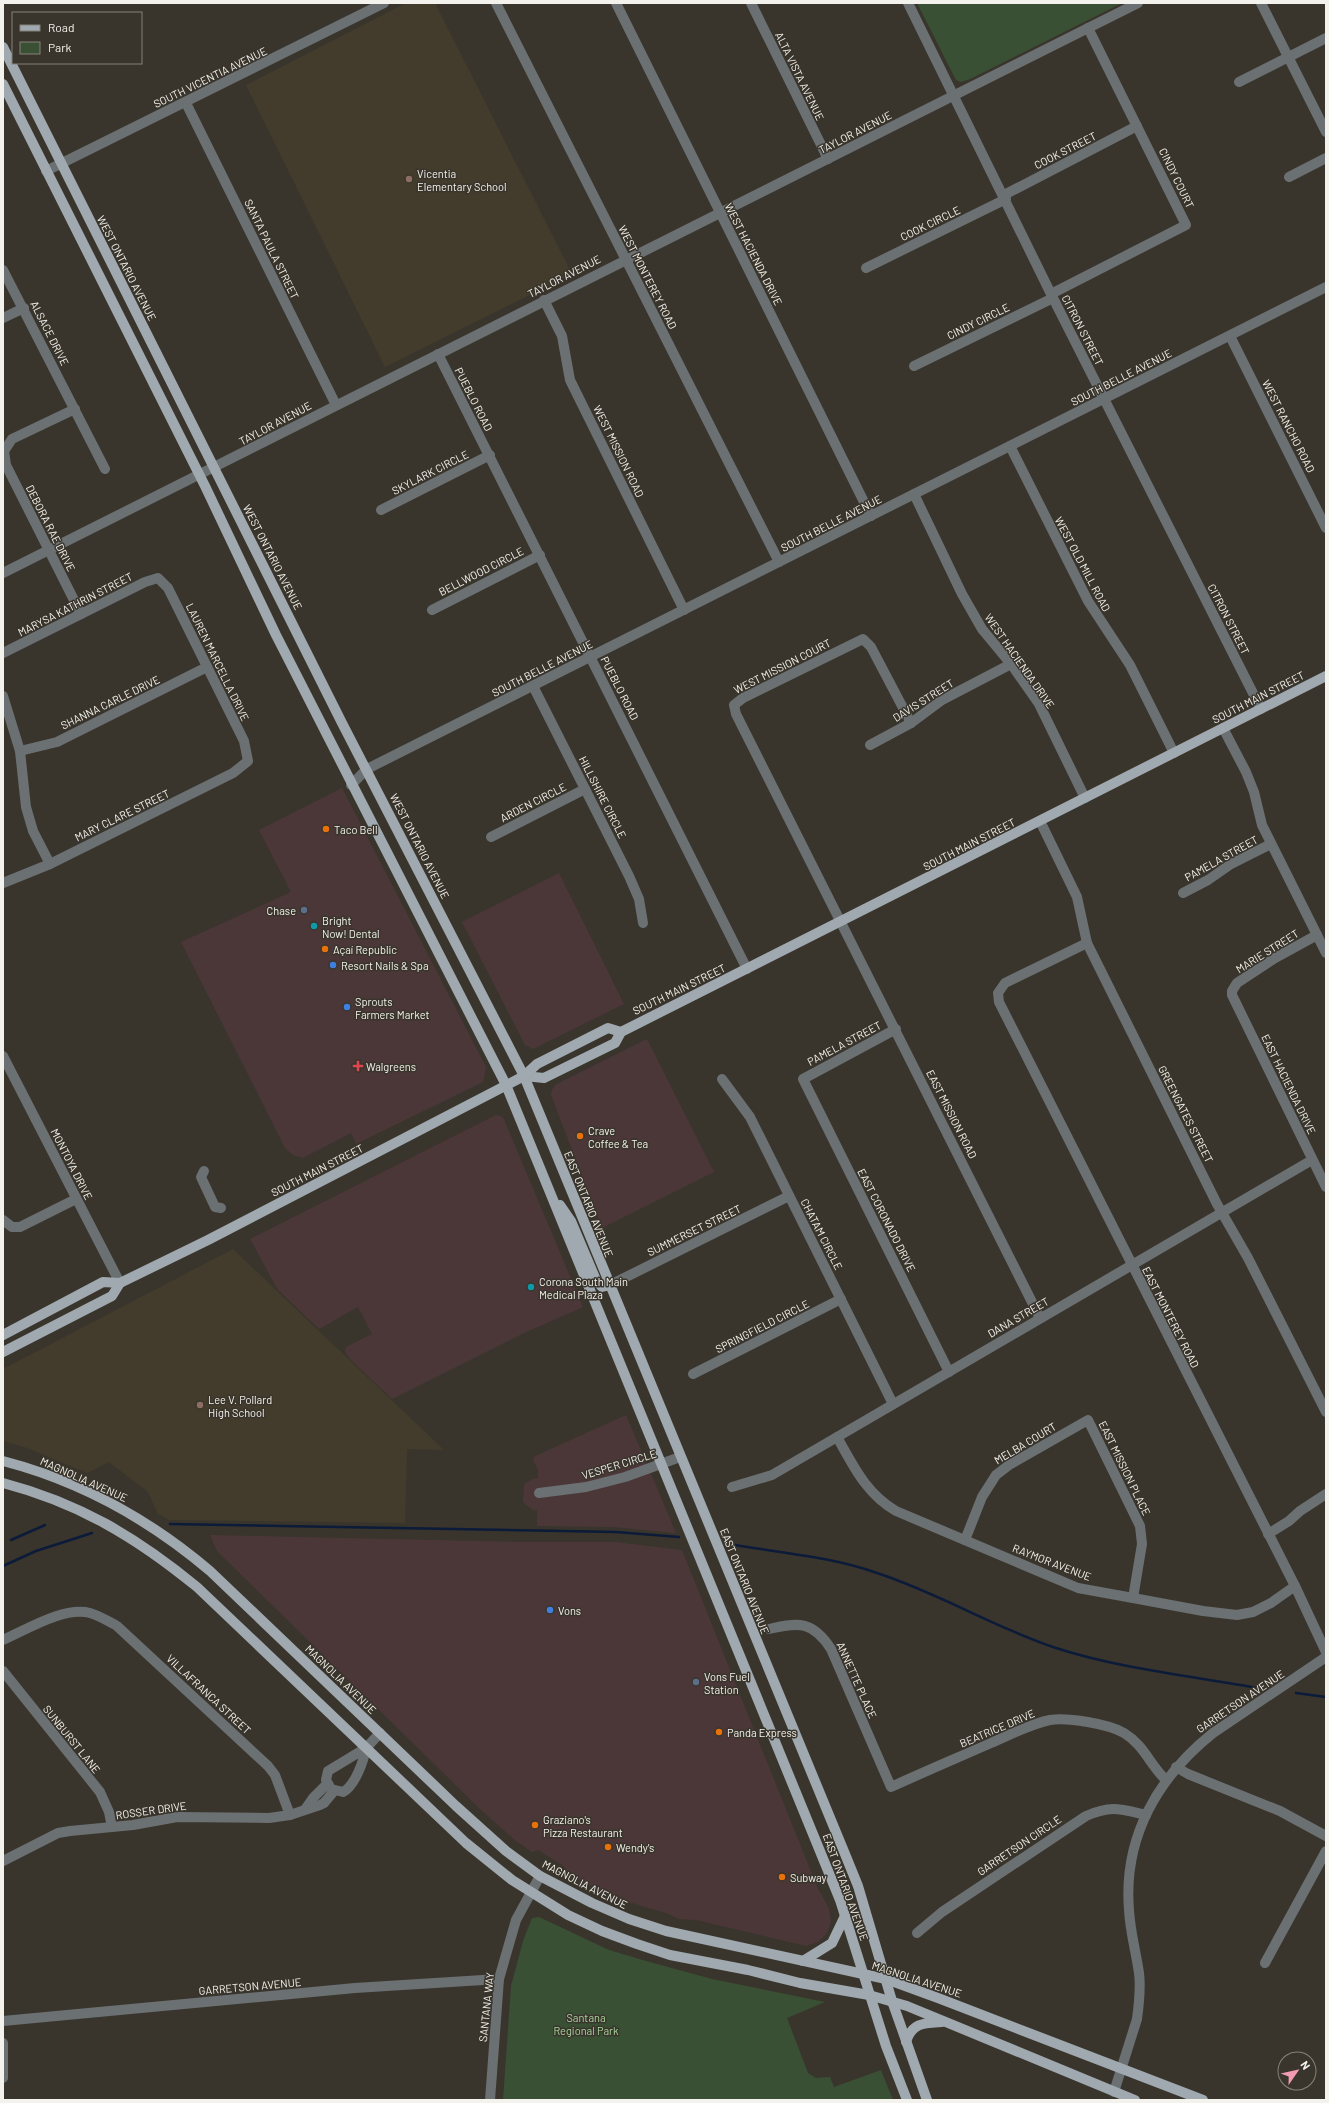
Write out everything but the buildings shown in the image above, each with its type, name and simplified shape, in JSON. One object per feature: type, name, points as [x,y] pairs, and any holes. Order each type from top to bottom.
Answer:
[{"type":"main road","name":"WEST ONTARIO AVENUE","points":[[3,47],[367,769],[524,1076]]},
{"type":"main road","points":[[3,84],[200,476],[276,635],[351,785],[506,1085]]},
{"type":"main road","name":"SOUTH MAIN STREET","points":[[524,1076],[544,1078],[615,1043],[622,1032],[1326,676]]},
{"type":"main road","name":"SOUTH MAIN STREET","points":[[3,1335],[103,1282],[120,1283],[231,1228],[524,1076],[537,1064],[608,1028],[622,1032]]},
{"type":"main road","name":"EAST ONTARIO AVENUE","points":[[524,1076],[853,1873],[892,2001],[927,2100]]},
{"type":"main road","name":"EAST ONTARIO AVENUE","points":[[506,1085],[781,1754],[845,1916],[870,1995],[907,2100]]},
{"type":"main road","points":[[550,1192],[571,1221],[596,1280],[602,1287],[610,1285]]},
{"type":"main road","name":"SOUTH MAIN STREET","points":[[3,1352],[112,1296],[120,1283]]},
{"type":"main road","name":"MAGNOLIA AVENUE","points":[[3,1461],[54,1477],[100,1498],[136,1517],[171,1540],[210,1571],[483,1831],[506,1851],[540,1876],[592,1903],[629,1919],[666,1931],[886,1979],[1203,2100]]},
{"type":"main road","points":[[3,1483],[46,1496],[95,1517],[144,1546],[165,1561],[196,1586],[466,1843],[512,1880],[568,1915],[602,1931],[670,1955],[748,1970],[800,1983],[870,1995],[892,2001],[1135,2100]]},
{"type":"main road","points":[[803,1962],[832,1943],[845,1916]]},
{"type":"main road","points":[[906,2042],[908,2035],[924,2022],[946,2022]]},
{"type":"street","name":"WEST MONTEREY ROAD","points":[[496,3],[778,562]]},
{"type":"street","name":"WEST HACIENDA DRIVE","points":[[616,3],[871,516]]},
{"type":"street","name":"ALTA VISTA AVENUE","points":[[751,3],[828,159]]},
{"type":"street","name":"CITRON STREET","points":[[908,3],[1005,197],[1052,296],[1105,398],[1261,709]]},
{"type":"street","name":"TAYLOR AVENUE","points":[[3,573],[200,476],[336,405],[719,211],[955,96],[1138,3]]},
{"type":"street","points":[[1261,3],[1326,132]]},
{"type":"street","name":"SOUTH VICENTIA AVENUE","points":[[46,171],[186,103],[378,4]]},
{"type":"street","name":"CINDY COURT","points":[[1052,296],[1186,225],[1088,28]]},
{"type":"street","points":[[1240,82],[1326,38]]},
{"type":"street","name":"SANTA PAULA STREET","points":[[186,103],[336,405]]},
{"type":"street","name":"COOK STREET","points":[[1005,197],[1137,126]]},
{"type":"street","points":[[1289,177],[1326,158]]},
{"type":"street","name":"COOK CIRCLE","points":[[866,268],[1005,197]]},
{"type":"street","name":"ALSACE DRIVE","points":[[3,270],[24,308],[105,469]]},
{"type":"street","name":"SOUTH BELLE AVENUE","points":[[351,785],[367,769],[1326,287]]},
{"type":"street","name":"CINDY CIRCLE","points":[[914,366],[1052,296]]},
{"type":"street","name":"WEST MISSION ROAD","points":[[544,300],[562,336],[570,380],[684,610]]},
{"type":"street","points":[[3,318],[24,308]]},
{"type":"street","name":"WEST RANCHO ROAD","points":[[1230,336],[1326,528]]},
{"type":"street","name":"PUEBLO ROAD","points":[[438,354],[747,969]]},
{"type":"street","name":"DEBORA RAE DRIVE","points":[[75,409],[12,439],[4,451],[6,465],[81,614]]},
{"type":"street","name":"WEST OLD MILL ROAD","points":[[1010,446],[1088,601],[1130,665],[1174,753]]},
{"type":"street","name":"SKYLARK CIRCLE","points":[[381,510],[490,455]]},
{"type":"street","name":"WEST HACIENDA DRIVE","points":[[914,494],[962,594],[979,623],[1011,664],[1039,704],[1085,798]]},
{"type":"street","name":"BELLWOOD CIRCLE","points":[[432,610],[540,555]]},
{"type":"street","name":"MARYSA KATHRIN STREET","points":[[3,653],[145,582],[158,578]]},
{"type":"street","name":"LAUREN MARCELLA DRIVE","points":[[158,578],[168,588],[244,741],[248,761]]},
{"type":"street","name":"WEST MISSION COURT","points":[[842,921],[736,714],[734,705],[743,698],[863,639],[871,647],[911,723]]},
{"type":"street","name":"DAVIS STREET","points":[[870,745],[911,723],[942,700],[1011,664]]},
{"type":"street","name":"SHANNA CARLE DRIVE","points":[[20,751],[57,742],[208,668]]},
{"type":"street","name":"HILLSHIRE CIRCLE","points":[[533,686],[629,876],[638,899],[643,923]]},
{"type":"street","points":[[3,696],[20,751],[26,808],[33,831],[50,864]]},
{"type":"street","points":[[1223,728],[1246,772],[1254,792],[1262,825],[1326,954]]},
{"type":"street","name":"MARY CLARE STREET","points":[[3,883],[50,864],[233,773],[248,761]]},
{"type":"street","name":"ARDEN CIRCLE","points":[[491,837],[585,789]]},
{"type":"street","name":"GREENGATES STREET","points":[[1040,821],[1077,897],[1086,943],[1222,1213],[1248,1258],[1326,1412]]},
{"type":"street","name":"PAMELA STREET","points":[[1183,893],[1208,880],[1231,864],[1271,844]]},
{"type":"street","name":"EAST MISSION ROAD","points":[[842,921],[1040,1318]]},
{"type":"street","name":"MARIE STREET","points":[[1232,990],[1237,983],[1275,958],[1317,935]]},
{"type":"street","name":"EAST MONTEREY ROAD","points":[[1086,943],[1005,983],[998,992],[999,1002],[1295,1586],[1326,1652]]},
{"type":"street","name":"EAST HACIENDA DRIVE","points":[[1232,990],[1232,995],[1326,1187]]},
{"type":"street","name":"PAMELA STREET","points":[[803,1079],[896,1029]]},
{"type":"street","name":"MONTOYA DRIVE","points":[[3,1056],[120,1283]]},
{"type":"street","name":"CHATAM CIRCLE","points":[[722,1079],[750,1117],[893,1404]]},
{"type":"street","name":"EAST CORONADO DRIVE","points":[[803,1079],[949,1372]]},
{"type":"street","name":"DANA STREET","points":[[732,1487],[772,1475],[1312,1160]]},
{"type":"street","points":[[204,1171],[201,1177],[215,1207],[221,1208]]},
{"type":"street","name":"SUMMERSET STREET","points":[[610,1285],[789,1196]]},
{"type":"street","points":[[3,1220],[12,1227],[20,1227],[76,1199]]},
{"type":"street","name":"SPRINGFIELD CIRCLE","points":[[693,1374],[841,1299]]},
{"type":"street","name":"MELBA COURT","points":[[965,1540],[982,1497],[996,1475],[1009,1465],[1088,1420]]},
{"type":"street","name":"EAST MISSION PLACE","points":[[1088,1420],[1140,1526],[1142,1544],[1133,1598]]},
{"type":"street","name":"RAYMOR AVENUE","points":[[837,1437],[866,1487],[881,1503],[1078,1588],[1203,1611],[1237,1615],[1253,1612],[1271,1603],[1295,1586]]},
{"type":"street","name":"VESPER CIRCLE","points":[[539,1493],[586,1487],[624,1477],[680,1457]]},
{"type":"street","points":[[1268,1534],[1290,1521],[1300,1511],[1326,1494]]},
{"type":"street","name":"VILLAFRANCA STREET","points":[[3,1640],[60,1615],[77,1612],[88,1613],[118,1626],[268,1766],[275,1775],[290,1815]]},
{"type":"street","name":"ANNETTE PLACE","points":[[769,1630],[789,1624],[802,1624],[813,1629],[824,1638],[831,1650],[891,1787]]},
{"type":"street","name":"GARRETSON AVENUE","points":[[1114,2092],[1139,2007],[1139,1974],[1129,1910],[1129,1887],[1135,1847],[1146,1816],[1166,1780],[1176,1767],[1213,1732],[1326,1657]]},
{"type":"street","name":"SUNBURST LANE","points":[[3,1671],[100,1792],[109,1812],[112,1827]]},
{"type":"street","name":"BEATRICE DRIVE","points":[[891,1787],[1023,1729],[1051,1720],[1061,1719],[1098,1725],[1123,1732],[1144,1751],[1157,1771],[1166,1780]]},
{"type":"street","name":"ROSSER DRIVE","points":[[331,1788],[326,1775],[331,1768],[339,1765],[351,1756],[366,1748],[380,1733]]},
{"type":"street","name":"ROSSER DRIVE","points":[[4,1861],[58,1833],[133,1825],[177,1817],[269,1818],[290,1815],[306,1808],[313,1798],[331,1788],[343,1792],[350,1787],[353,1779],[363,1766],[366,1748]]},
{"type":"street","points":[[1176,1767],[1188,1774],[1280,1811],[1326,1836]]},
{"type":"street","name":"GARRETSON CIRCLE","points":[[917,1933],[942,1912],[1086,1816],[1101,1810],[1113,1808],[1146,1816]]},
{"type":"street","points":[[1265,1962],[1326,1851]]},
{"type":"street","name":"SANTANA WAY","points":[[490,2100],[499,1979],[516,1920],[540,1876]]},
{"type":"street","name":"GARRETSON AVENUE","points":[[3,2021],[355,1988],[499,1979]]},
{"type":"street","points":[[3,2043],[3,2078]]},
{"type":"shaded area","name":"Vicentia Elementary School","points":[[406,3],[435,3],[572,274],[385,367],[246,85]]},
{"type":"shaded area","points":[[342,788],[486,1067],[483,1082],[356,1144],[351,1133],[303,1158],[293,1155],[285,1148],[181,942],[291,892],[259,830]]},
{"type":"shaded area","points":[[559,873],[624,1004],[533,1049],[525,1045],[462,922]]},
{"type":"shaded area","points":[[647,1039],[714,1172],[602,1228],[551,1095],[552,1090],[555,1085]]},
{"type":"shaded area","points":[[496,1115],[503,1117],[583,1307],[522,1334],[392,1399],[351,1360],[345,1352],[346,1347],[372,1334],[358,1307],[319,1329],[278,1290],[250,1239]]},
{"type":"shaded area","name":"Lee V. Pollard High School","points":[[233,1249],[444,1450],[407,1449],[405,1523],[170,1520],[158,1514],[148,1492],[109,1462],[87,1473],[27,1448],[3,1441],[3,1369]]},
{"type":"shaded area","points":[[626,1415],[676,1533],[614,1527],[537,1526],[537,1510],[533,1510],[523,1502],[524,1484],[538,1478],[538,1470],[533,1460],[535,1456]]},
{"type":"shaded area","points":[[210,1535],[520,1542],[615,1542],[682,1550],[818,1889],[829,1908],[831,1921],[827,1933],[818,1942],[806,1946],[696,1920],[679,1919],[666,1913],[612,1896],[575,1878],[565,1870],[565,1867],[538,1850],[532,1852],[516,1841],[481,1810],[217,1551]]},
{"type":"green space","points":[[917,3],[1122,3],[970,79],[961,82],[956,80]]},
{"type":"green space","name":"Santana Regional Park","points":[[539,1917],[609,1950],[646,1961],[712,1979],[825,2002],[787,2018],[808,2073],[816,2078],[830,2077],[834,2087],[881,2070],[893,2100],[503,2100],[511,1986],[523,1941],[532,1918]]},
{"type":"waterway","points":[[170,1524],[616,1532],[679,1537]]},
{"type":"waterway","points":[[11,1540],[45,1525]]},
{"type":"waterway","points":[[3,1566],[36,1551],[92,1533]]},
{"type":"waterway","points":[[735,1545],[825,1559],[877,1573],[923,1590],[1033,1640],[1081,1655],[1131,1667],[1258,1688]]},
{"type":"waterway","points":[[1296,1693],[1326,1697]]},
{"type":"place","name":"Vicentia Elementary School","points":[[409,179]]},
{"type":"place","name":"Taco Bell","points":[[326,829]]},
{"type":"place","name":"Chase","points":[[304,910]]},
{"type":"place","name":"Bright Now! Dental","points":[[314,926]]},
{"type":"place","name":"Açaí Republic","points":[[325,949]]},
{"type":"place","name":"Resort Nails & Spa","points":[[333,965]]},
{"type":"place","name":"Sprouts Farmers Market","points":[[347,1007]]},
{"type":"place","name":"Walgreens","points":[[358,1066]]},
{"type":"place","name":"Crave Coffee & Tea","points":[[580,1136]]},
{"type":"place","name":"Corona South Main Medical Plaza","points":[[531,1287]]},
{"type":"place","name":"Lee V. Pollard High School","points":[[200,1405]]},
{"type":"place","name":"Vons","points":[[550,1610]]},
{"type":"place","name":"Vons Fuel Station","points":[[696,1682]]},
{"type":"place","name":"Panda Express","points":[[719,1732]]},
{"type":"place","name":"Graziano's Pizza Restaurant","points":[[535,1825]]},
{"type":"place","name":"Wendy's","points":[[608,1847]]},
{"type":"place","name":"Subway","points":[[782,1877]]}]
